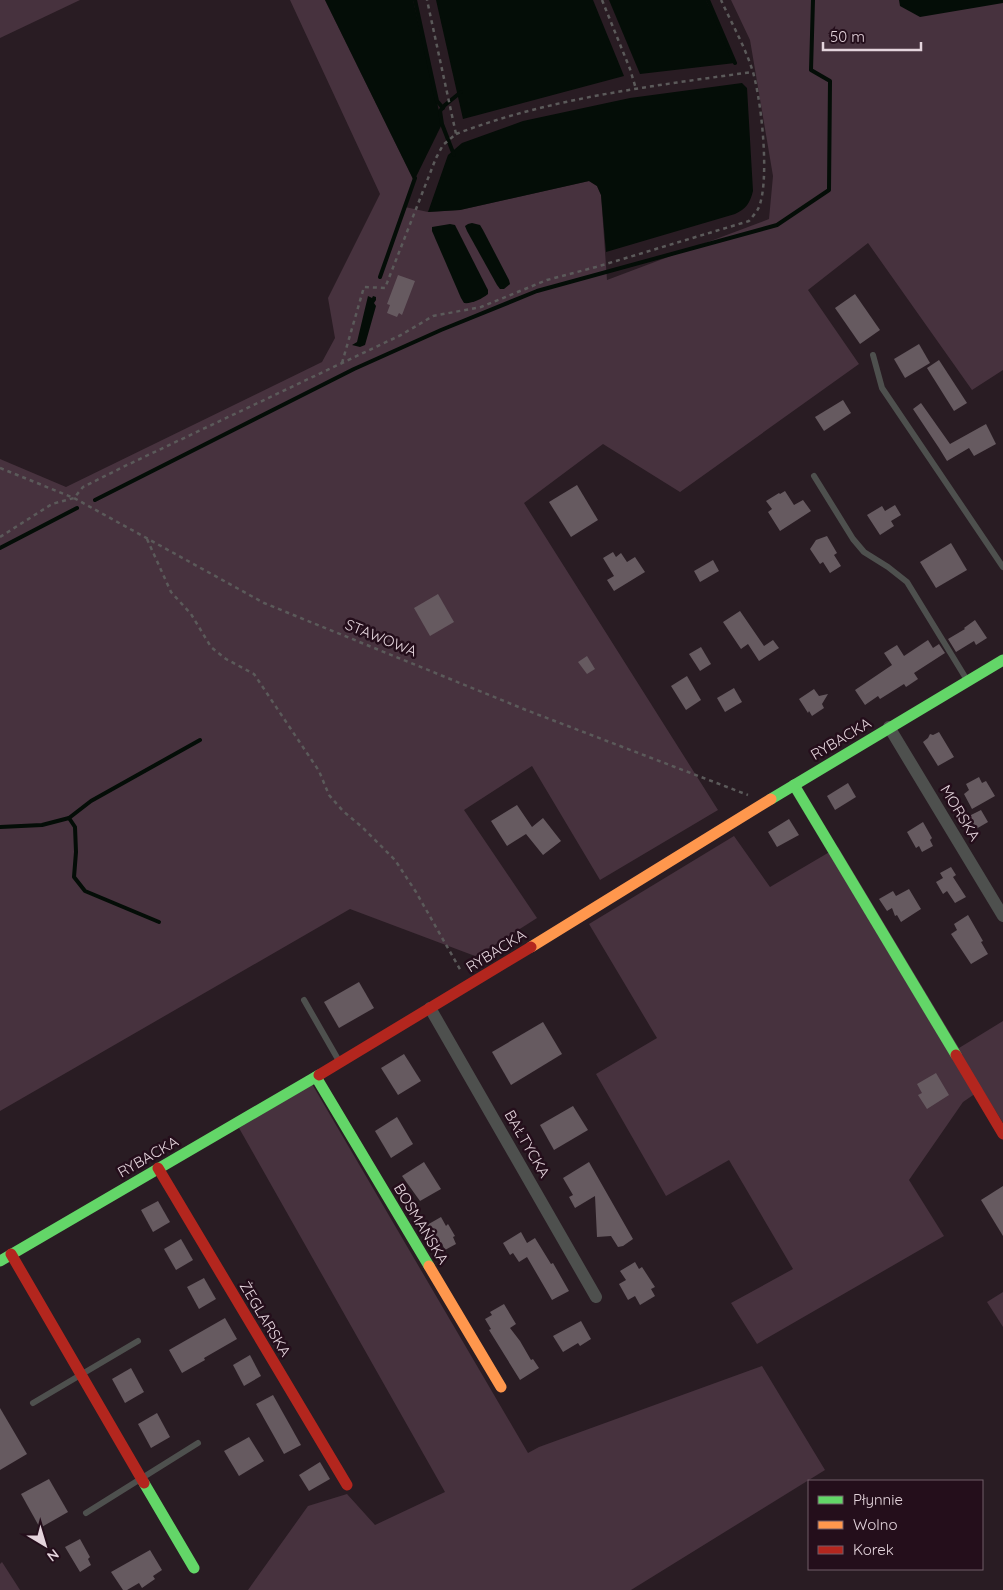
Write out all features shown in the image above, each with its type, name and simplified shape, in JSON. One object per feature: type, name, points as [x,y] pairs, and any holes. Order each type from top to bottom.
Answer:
[{"type":"street","name":"RYBACKA","points":[[0,1260],[430,1008],[889,727],[1003,660]]},
{"type":"street","name":"MORSKA","points":[[889,727],[1003,916]]},
{"type":"street","points":[[794,785],[1003,1134]]},
{"type":"street","name":"BAŁTYCKA","points":[[430,1008],[596,1297]]},
{"type":"street","name":"BOSMAŃSKA","points":[[316,1076],[501,1386]]},
{"type":"street","name":"ŻEGLARSKA","points":[[158,1168],[347,1485]]},
{"type":"street","points":[[11,1254],[194,1568]]},
{"type":"lane","points":[[873,355],[882,388],[1003,567]]},
{"type":"lane","points":[[814,476],[853,539],[864,552],[907,582],[968,681]]},
{"type":"lane","points":[[304,1000],[339,1062]]},
{"type":"lane","points":[[33,1403],[138,1342]]},
{"type":"lane","points":[[86,1512],[198,1443]]},
{"type":"path","points":[[427,0],[456,134]]},
{"type":"path","points":[[602,0],[630,68],[636,89]]},
{"type":"path","points":[[0,537],[52,504],[74,498],[83,487],[401,335],[433,316],[481,307],[547,280],[615,262],[749,221],[758,209],[762,192],[764,152],[760,106],[753,72],[721,0]]},
{"type":"path","points":[[342,363],[364,287],[384,288],[436,158],[444,144],[456,134],[477,126],[562,102],[753,72]]},
{"type":"path","name":"STAWOWA","points":[[0,468],[74,498],[264,603],[526,710],[766,802]]},
{"type":"path","points":[[146,538],[171,592],[191,614],[211,647],[226,659],[254,674],[319,771],[329,795],[343,811],[395,860],[416,892],[456,964],[470,984]]},
{"type":"shaded area","points":[[0,0],[80,0],[0,38]]},
{"type":"shaded area","points":[[290,0],[325,0],[414,181],[405,207],[428,212],[460,210],[589,181],[597,186],[601,195],[607,280],[769,219],[773,176],[750,40],[731,0],[1003,0],[1003,370],[972,390],[868,243],[808,290],[859,364],[680,492],[603,444],[524,503],[718,810],[600,880],[532,766],[464,810],[537,918],[475,956],[350,909],[0,1111],[0,459],[66,487],[322,362],[335,338],[328,298],[380,194]]},
{"type":"shaded area","points":[[325,0],[413,0],[442,124],[414,181]]},
{"type":"shaded area","points":[[436,0],[593,0],[624,76],[463,119]]},
{"type":"shaded area","points":[[609,0],[706,0],[735,63],[640,74]]},
{"type":"shaded area","points":[[899,0],[1003,0],[1003,3],[920,17],[900,6]]},
{"type":"shaded area","points":[[742,83],[747,88],[753,191],[747,205],[735,214],[606,252],[601,195],[597,186],[589,181],[460,210],[428,212],[448,155],[462,143],[523,121],[630,98]]},
{"type":"shaded area","points":[[472,223],[480,225],[509,280],[510,284],[504,289],[500,289],[497,285],[467,231],[465,226]]},
{"type":"shaded area","points":[[455,225],[488,290],[488,294],[473,302],[464,303],[461,298],[432,231],[432,227]]},
{"type":"shaded area","points":[[368,296],[376,297],[374,303],[376,306],[365,345],[360,347],[352,345],[357,342]]},
{"type":"shaded area","points":[[734,836],[770,887],[838,847],[959,1048],[1003,1021],[1003,1123],[982,1089],[963,1102],[909,1180],[944,1236],[757,1344],[731,1303],[793,1269],[729,1160],[666,1196],[596,1074],[657,1038],[589,924]]},
{"type":"shaded area","points":[[312,1084],[528,1453],[539,1447],[762,1366],[825,1470],[631,1590],[248,1590],[308,1506],[347,1494],[375,1525],[445,1492],[239,1128]]},
{"type":"shaded area","points":[[1003,1292],[1003,1327],[987,1302]]},
{"type":"shaded area","points":[[2,1562],[20,1590],[0,1590],[0,1564]]},
{"type":"building","points":[[398,275],[415,281],[402,315],[399,313],[397,317],[387,313],[390,305],[387,304]]},
{"type":"building","points":[[855,294],[880,330],[860,344],[835,308]]},
{"type":"building","points":[[919,344],[930,363],[905,378],[894,359]]},
{"type":"building","points":[[939,360],[967,403],[954,411],[927,368]]},
{"type":"building","points":[[843,400],[851,413],[824,431],[815,417]]},
{"type":"building","points":[[921,403],[950,444],[986,424],[996,444],[974,456],[969,448],[947,461],[913,409]]},
{"type":"building","points":[[577,485],[598,520],[571,537],[549,502]]},
{"type":"building","points":[[785,491],[794,505],[803,500],[811,511],[780,531],[768,512],[772,509],[766,501]]},
{"type":"building","points":[[895,505],[901,515],[891,521],[894,526],[880,535],[867,515],[882,506],[885,511]]},
{"type":"building","points":[[827,536],[837,553],[834,555],[841,566],[830,573],[823,562],[820,564],[810,549],[816,540]]},
{"type":"building","points":[[951,543],[967,570],[936,588],[920,562]]},
{"type":"building","points":[[613,552],[616,557],[621,553],[627,562],[635,557],[645,572],[614,591],[607,580],[614,576],[603,558]]},
{"type":"building","points":[[713,560],[719,571],[700,582],[694,571]]},
{"type":"building","points":[[438,594],[454,622],[430,636],[414,608]]},
{"type":"building","points":[[740,611],[764,646],[773,640],[779,648],[759,661],[748,644],[741,649],[723,622]]},
{"type":"building","points":[[975,620],[987,638],[976,645],[974,641],[956,652],[948,639],[965,629]]},
{"type":"building","points":[[928,640],[933,648],[939,644],[945,653],[914,673],[918,679],[906,687],[904,684],[880,699],[878,696],[865,705],[855,690],[892,665],[884,653],[897,645],[904,656]]},
{"type":"building","points":[[701,647],[711,664],[700,671],[689,654]]},
{"type":"building","points":[[587,656],[595,669],[587,674],[578,662]]},
{"type":"building","points":[[687,676],[701,700],[686,710],[671,686]]},
{"type":"building","points":[[734,688],[742,702],[725,712],[717,698]]},
{"type":"building","points":[[814,689],[819,696],[828,694],[822,704],[824,708],[812,716],[799,699]]},
{"type":"building","points":[[939,732],[954,757],[938,766],[923,742],[930,734],[933,735]]},
{"type":"building","points":[[979,777],[982,783],[986,781],[995,796],[972,809],[964,794],[969,790],[966,784]]},
{"type":"building","points":[[848,783],[856,797],[835,810],[827,796]]},
{"type":"building","points":[[517,805],[532,827],[543,818],[561,841],[543,855],[526,834],[507,846],[491,821]]},
{"type":"building","points":[[981,810],[988,822],[976,829],[969,816]]},
{"type":"building","points":[[789,819],[799,835],[777,847],[768,832]]},
{"type":"building","points":[[923,822],[932,838],[930,840],[933,846],[922,852],[919,846],[916,848],[907,832]]},
{"type":"building","points":[[951,867],[956,875],[953,877],[966,897],[955,903],[947,891],[943,894],[936,882],[943,878],[940,873]]},
{"type":"building","points":[[909,889],[921,909],[901,922],[897,915],[895,916],[892,908],[887,911],[879,899],[893,891],[896,896]]},
{"type":"building","points":[[968,915],[988,954],[971,964],[951,934],[957,930],[954,924]]},
{"type":"building","points":[[359,982],[374,1008],[339,1028],[324,1002]]},
{"type":"building","points":[[543,1022],[562,1054],[511,1085],[492,1052]]},
{"type":"building","points":[[404,1054],[421,1081],[398,1095],[381,1068]]},
{"type":"building","points":[[936,1073],[949,1095],[927,1109],[918,1095],[922,1093],[917,1084]]},
{"type":"building","points":[[573,1106],[588,1130],[554,1150],[540,1125]]},
{"type":"building","points":[[397,1117],[413,1144],[391,1158],[375,1131]]},
{"type":"building","points":[[424,1162],[441,1189],[420,1201],[402,1176]]},
{"type":"building","points":[[589,1162],[633,1239],[623,1246],[618,1247],[611,1236],[597,1237],[595,1196],[575,1208],[569,1197],[573,1195],[563,1178]]},
{"type":"building","points":[[1003,1186],[1003,1236],[981,1200]]},
{"type":"building","points":[[158,1201],[170,1222],[153,1232],[141,1210]]},
{"type":"building","points":[[441,1217],[455,1236],[453,1237],[456,1244],[445,1250],[442,1244],[439,1245],[427,1225]]},
{"type":"building","points":[[521,1232],[527,1243],[535,1238],[551,1264],[553,1263],[569,1291],[552,1300],[527,1257],[519,1262],[513,1253],[510,1255],[503,1243]]},
{"type":"building","points":[[181,1239],[193,1260],[176,1270],[164,1249]]},
{"type":"building","points":[[635,1262],[639,1269],[642,1267],[655,1287],[651,1289],[655,1296],[640,1305],[635,1296],[628,1300],[619,1284],[626,1280],[620,1271]]},
{"type":"building","points":[[204,1278],[216,1299],[199,1309],[187,1287]]},
{"type":"building","points":[[504,1304],[516,1324],[510,1328],[531,1360],[533,1359],[539,1368],[520,1380],[489,1330],[491,1329],[485,1319],[492,1315],[490,1312]]},
{"type":"building","points":[[225,1318],[237,1339],[182,1373],[169,1350]]},
{"type":"building","points":[[581,1321],[591,1339],[580,1346],[578,1343],[563,1352],[553,1336]]},
{"type":"building","points":[[250,1355],[261,1376],[244,1386],[233,1365]]},
{"type":"building","points":[[131,1368],[144,1392],[125,1403],[112,1379]]},
{"type":"building","points":[[273,1395],[301,1445],[284,1454],[256,1404]]},
{"type":"building","points":[[0,1408],[27,1454],[0,1470]]},
{"type":"building","points":[[157,1413],[170,1437],[151,1448],[138,1424]]},
{"type":"building","points":[[249,1437],[264,1461],[239,1476],[224,1451]]},
{"type":"building","points":[[320,1462],[330,1479],[309,1491],[299,1475]]},
{"type":"building","points":[[49,1479],[68,1512],[40,1528],[21,1494]]},
{"type":"building","points":[[80,1539],[90,1557],[88,1559],[91,1565],[80,1572],[65,1547]]},
{"type":"building","points":[[150,1550],[162,1570],[153,1576],[155,1579],[142,1588],[139,1583],[127,1590],[123,1590],[111,1572]]},
{"type":"waterway","points":[[415,0],[437,101],[443,108]]},
{"type":"waterway","points":[[708,0],[735,63]]},
{"type":"waterway","points":[[95,500],[354,369],[441,330],[537,291],[777,225],[829,190],[830,81],[811,70],[813,0]]},
{"type":"waterway","points":[[454,155],[442,124],[440,111],[461,92]]},
{"type":"waterway","points":[[380,277],[415,178]]},
{"type":"waterway","points":[[0,548],[77,508]]},
{"type":"waterway","points":[[0,827],[42,825],[69,818],[91,801],[200,740]]},
{"type":"waterway","points":[[69,818],[75,827],[74,877],[85,891],[159,922]]},
{"type":"traffic: fast","points":[[771,799],[1003,660]]},
{"type":"traffic: fast","points":[[794,785],[956,1055]]},
{"type":"traffic: fast","points":[[0,1261],[319,1075]]},
{"type":"traffic: fast","points":[[316,1077],[429,1266]]},
{"type":"traffic: fast","points":[[144,1483],[194,1568]]},
{"type":"traffic: slow","points":[[531,947],[771,799]]},
{"type":"traffic: slow","points":[[429,1266],[501,1387]]},
{"type":"traffic: jam","points":[[319,1075],[531,947]]},
{"type":"traffic: jam","points":[[956,1055],[1003,1134]]},
{"type":"traffic: jam","points":[[158,1168],[347,1485]]},
{"type":"traffic: jam","points":[[11,1254],[144,1483]]}]
